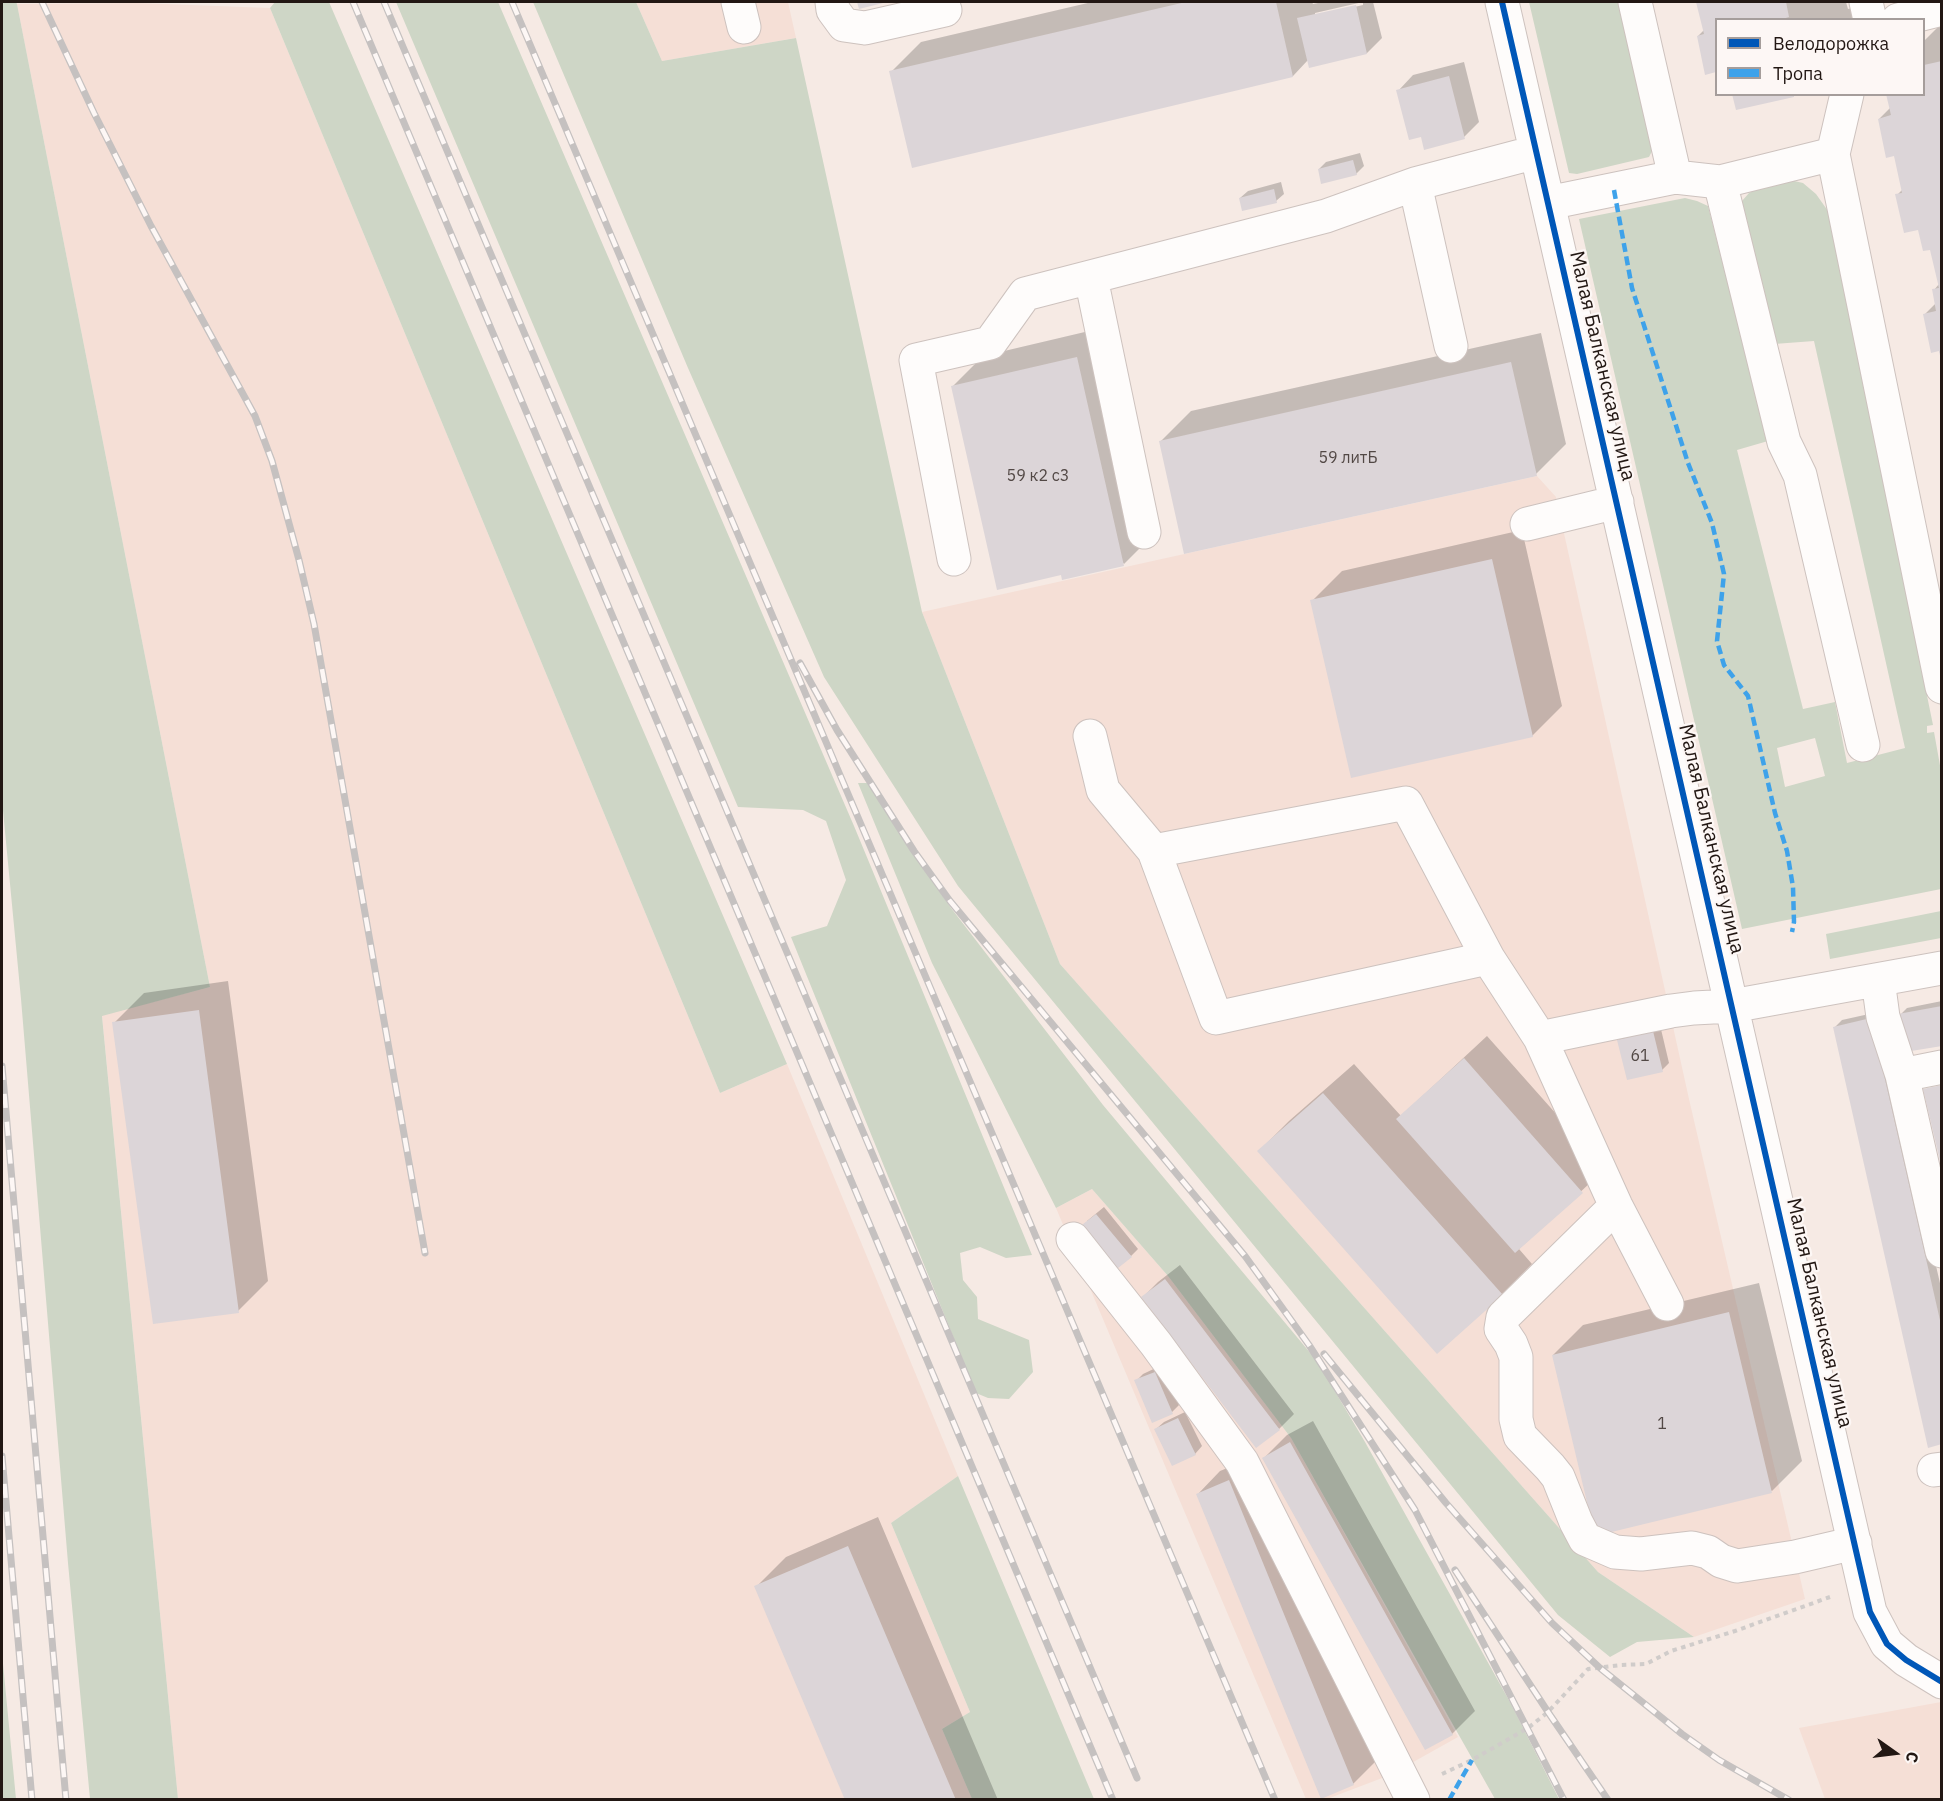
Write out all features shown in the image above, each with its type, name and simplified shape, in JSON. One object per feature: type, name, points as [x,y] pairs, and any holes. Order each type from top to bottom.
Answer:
[{"type":"street","points":[[832,2],[834,10],[844,25],[865,28],[945,10]]},
{"type":"street","name":"Малая Балканская улица","points":[[1502,2],[1870,1612],[1879,1632],[1892,1649],[1933,1670]]},
{"type":"street","points":[[1635,2],[1675,177]]},
{"type":"street","points":[[1866,2],[1870,18]]},
{"type":"street","points":[[1906,18],[1941,9]]},
{"type":"street","points":[[1847,96],[1833,154],[1941,687]]},
{"type":"street","points":[[954,560],[916,360],[990,343],[1025,294],[1326,216],[1415,184],[1536,152]]},
{"type":"street","points":[[1548,203],[1675,177],[1720,182],[1833,154]]},
{"type":"street","points":[[1720,182],[1784,442],[1800,475],[1863,745]]},
{"type":"street","points":[[1415,184],[1451,346]]},
{"type":"street","points":[[1091,278],[1144,532]]},
{"type":"street","points":[[1527,524],[1617,502]]},
{"type":"street","points":[[1090,736],[1103,790],[1154,851],[1216,1018],[1488,958]]},
{"type":"street","points":[[1154,851],[1406,803],[1488,958],[1540,1038],[1616,1206],[1667,1304]]},
{"type":"street","points":[[1540,1038],[1671,1011],[1732,1006],[1941,968]]},
{"type":"street","points":[[1878,980],[1883,1017],[1902,1075],[1941,1251]]},
{"type":"street","points":[[1902,1075],[1941,1067]]},
{"type":"street","points":[[1616,1206],[1503,1317],[1501,1329],[1516,1357],[1516,1419],[1520,1436],[1558,1477],[1575,1522],[1585,1539],[1615,1552],[1641,1554],[1692,1548],[1708,1552],[1721,1561],[1737,1566],[1795,1557],[1855,1543]]},
{"type":"street","points":[[1072,1239],[1156,1344],[1242,1462],[1410,1795]]},
{"type":"path","points":[[1410,1795],[1528,1728],[1548,1712],[1588,1669],[1646,1664],[1671,1651],[1830,1597]]},
{"type":"shaded area","points":[[636,2],[788,2],[796,38],[662,61]]},
{"type":"shaded area","points":[[137,3],[270,8],[720,1093],[787,1064],[958,1476],[891,1523],[970,1712],[942,1729],[972,1799],[178,1799],[102,1015],[210,987],[17,4]]},
{"type":"shaded area","points":[[1537,476],[1556,497],[1689,1099],[1805,1599],[1694,1637],[1598,1572],[1060,964],[922,612]]},
{"type":"shaded area","points":[[1092,1189],[1168,1276],[1291,1438],[1458,1737],[1390,1775],[1327,1799],[1306,1799],[1056,1208]]},
{"type":"shaded area","points":[[1941,1702],[1941,1799],[1825,1799],[1799,1728]]},
{"type":"green space","points":[[2,2],[16,2],[17,4],[210,987],[102,1016],[178,1799],[90,1799],[2,800]]},
{"type":"green space","points":[[275,2],[329,2],[787,1064],[720,1093],[270,8]]},
{"type":"green space","points":[[396,2],[498,2],[854,826],[1032,1255],[1006,1258],[980,1247],[960,1253],[963,1280],[977,1297],[978,1319],[1029,1340],[1033,1372],[1009,1399],[988,1398],[976,1393],[791,937],[827,926],[846,880],[826,821],[803,810],[738,807]]},
{"type":"green space","points":[[533,2],[636,2],[662,61],[796,38],[922,612],[1060,964],[1598,1572],[1694,1637],[1637,1642],[1610,1657],[1558,1615],[958,886],[824,677],[688,368]]},
{"type":"green space","points":[[1529,2],[1620,2],[1654,147],[1649,157],[1577,174],[1569,173]]},
{"type":"green space","points":[[1790,180],[1803,183],[1816,194],[1828,211],[1933,725],[1927,726],[1927,733],[1934,732],[1941,771],[1941,889],[1742,929],[1579,219],[1685,198],[1708,206],[1768,441],[1737,450],[1803,709],[1835,702],[1847,763],[1905,748],[1814,341],[1774,344],[1741,208],[1742,201],[1756,189]],"holes":[[[1815,738],[1825,776],[1785,787],[1777,748]]]},
{"type":"green space","points":[[858,783],[867,783],[951,908],[1103,1105],[1317,1361],[1365,1442],[1510,1702],[1559,1799],[1495,1799],[1291,1438],[1168,1276],[1092,1189],[1056,1208],[932,963]]},
{"type":"green space","points":[[1941,911],[1941,938],[1830,959],[1826,934]]},
{"type":"green space","points":[[958,1476],[1094,1799],[972,1799],[942,1729],[970,1712],[891,1523]]},
{"type":"green space","points":[[2,1653],[16,1799],[2,1799]]},
{"type":"building","points":[[857,2],[887,2],[859,9]]},
{"type":"building","points":[[1186,2],[1276,2],[1293,77],[912,168],[889,71]]},
{"type":"building","points":[[1696,2],[1786,2],[1789,17],[1786,18],[1715,18],[1715,72],[1705,75],[1697,36],[1704,34]]},
{"type":"building","points":[[1356,5],[1367,54],[1309,68],[1297,18]]},
{"type":"building","points":[[1942,61],[1942,360],[1939,351],[1931,353],[1923,314],[1936,311],[1932,289],[1939,288],[1930,250],[1923,251],[1918,230],[1904,233],[1895,194],[1902,193],[1894,156],[1886,158],[1878,119],[1891,115],[1886,96],[1925,96],[1925,65]]},
{"type":"building","points":[[1449,76],[1465,139],[1424,150],[1421,137],[1409,140],[1396,90]]},
{"type":"building","points":[[1732,96],[1794,96],[1794,97],[1736,110]]},
{"type":"building","points":[[1353,160],[1357,175],[1321,184],[1318,169]]},
{"type":"building","points":[[1274,189],[1277,203],[1242,211],[1239,198]]},
{"type":"building","points":[[1077,357],[1124,566],[1062,580],[1061,575],[997,590],[951,386]]},
{"type":"building","points":[[1511,362],[1537,476],[1184,554],[1159,441]]},
{"type":"building","points":[[1492,559],[1533,737],[1351,778],[1310,600]]},
{"type":"building","points":[[1942,1006],[1942,1046],[1905,1052],[1898,1014]]},
{"type":"building","points":[[199,1010],[239,1313],[153,1324],[112,1022]]},
{"type":"building","points":[[1871,1018],[1942,1329],[1942,1444],[1928,1448],[1833,1027]]},
{"type":"building","points":[[1653,1031],[1663,1072],[1627,1080],[1617,1040]]},
{"type":"building","points":[[1464,1058],[1583,1193],[1515,1253],[1396,1119]]},
{"type":"building","points":[[1942,1085],[1942,1165],[1941,1165],[1923,1089]]},
{"type":"building","points":[[1323,1093],[1503,1295],[1437,1354],[1257,1151]]},
{"type":"building","points":[[1096,1214],[1132,1257],[1113,1272],[1078,1228]]},
{"type":"building","points":[[1165,1279],[1280,1430],[1256,1448],[1141,1297]]},
{"type":"building","points":[[1729,1312],[1772,1493],[1595,1536],[1552,1355]]},
{"type":"building","points":[[1155,1372],[1173,1414],[1152,1423],[1134,1380]]},
{"type":"building","points":[[1178,1418],[1196,1455],[1172,1466],[1154,1429]]},
{"type":"building","points":[[1290,1442],[1453,1735],[1425,1750],[1262,1458]]},
{"type":"building","points":[[1229,1480],[1354,1785],[1321,1799],[1196,1494]]},
{"type":"building","points":[[848,1546],[956,1800],[845,1800],[754,1586]]},
{"type":"railway","points":[[42,2],[94,113],[151,226],[255,416],[272,461],[314,624],[425,1253]]},
{"type":"railway","points":[[353,2],[1113,1800]]},
{"type":"railway","points":[[384,2],[1137,1778]]},
{"type":"railway","points":[[512,2],[1275,1800]]},
{"type":"railway","points":[[800,663],[837,730],[914,851],[950,901],[1245,1256],[1309,1345],[1415,1510],[1564,1800]]},
{"type":"railway","points":[[2,1066],[66,1800]]},
{"type":"railway","points":[[1324,1354],[1446,1503],[1552,1623],[1600,1668],[1682,1734],[1719,1760],[1789,1800]]},
{"type":"railway","points":[[2,1456],[32,1800]]},
{"type":"railway","points":[[1455,1570],[1608,1800]]},
{"type":"marked path","points":[[1614,190],[1632,288],[1688,463],[1712,523],[1724,574],[1717,641],[1724,665],[1748,696],[1775,813],[1787,851],[1793,887],[1792,932]]},
{"type":"marked path","points":[[1449,1800],[1472,1760]]},
{"type":"cycle path","points":[[1502,2],[1870,1612],[1887,1644],[1906,1660],[1942,1682]]}]
